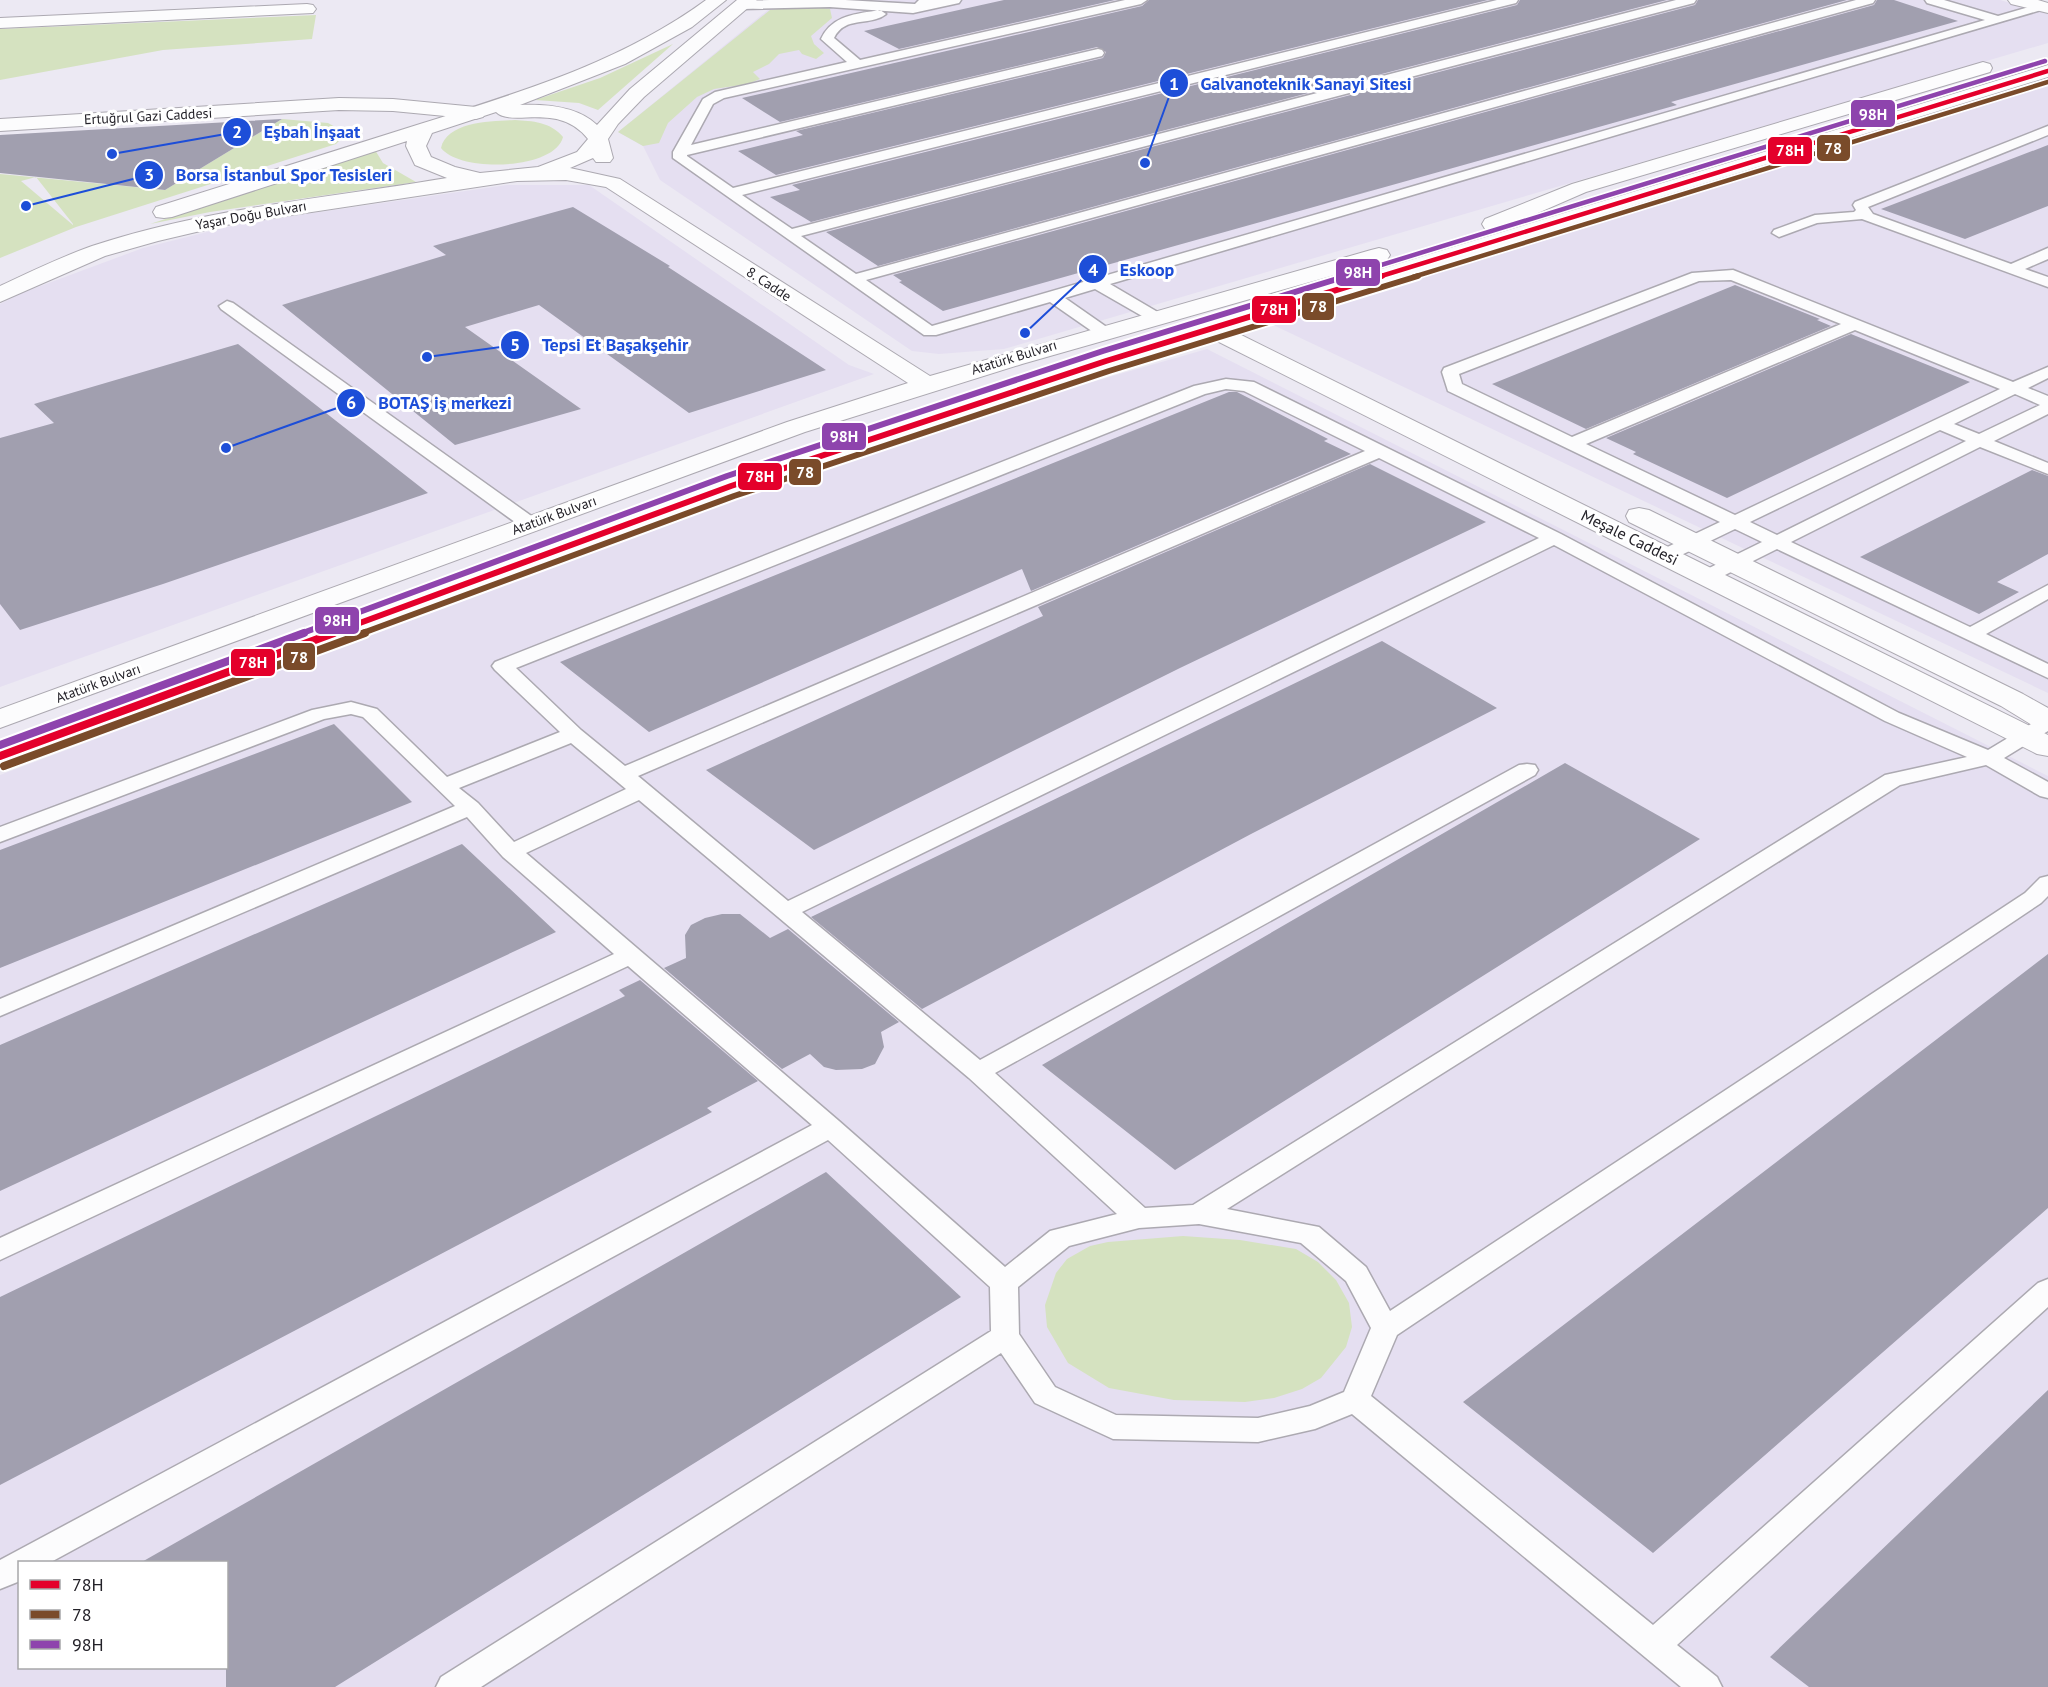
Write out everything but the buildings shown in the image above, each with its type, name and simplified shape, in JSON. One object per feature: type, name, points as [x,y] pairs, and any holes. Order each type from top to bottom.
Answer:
[{"type":"main road","name":"Yaşar Doğu Bulvarı","points":[[0,273],[96,232],[424,130],[582,77],[664,38],[717,0]]},
{"type":"main road","points":[[2017,0],[2046,4]]},
{"type":"main road","name":"Yaşar Doğu Bulvarı","points":[[0,295],[71,261],[176,228],[270,210],[512,176],[542,171],[573,162],[591,149],[610,120],[637,93],[745,3]]},
{"type":"main road","points":[[0,23],[307,9]]},
{"type":"main road","points":[[1493,224],[1579,188],[2048,49]]},
{"type":"main road","name":"Atatürk Bulvarı","points":[[0,719],[796,427],[926,384],[1102,331],[1493,224],[2048,58]]},
{"type":"main road","name":"Atatürk Bulvarı","points":[[0,756],[731,486],[921,422],[1211,329],[2048,72]]},
{"type":"main road","points":[[1588,215],[1694,193],[2048,88]]},
{"type":"main road","name":"Ertuğrul Gazi Caddesi","points":[[0,125],[368,103],[476,113]]},
{"type":"main road","name":"Ertuğrul Gazi Caddesi","points":[[368,103],[421,117],[424,130]]},
{"type":"main road","name":"Yaşar Doğu Bulvarı","points":[[476,113],[527,110],[561,113],[587,125],[597,138]]},
{"type":"main road","name":"Yaşar Doğu Bulvarı","points":[[424,130],[417,140],[417,153],[422,161],[434,168],[462,176],[585,176],[613,183]]},
{"type":"main road","points":[[597,138],[613,183]]},
{"type":"main road","name":"8. Cadde","points":[[613,183],[926,384]]},
{"type":"main road","points":[[1211,329],[1214,301]]},
{"type":"main road","name":"Meşale Caddesi","points":[[1242,320],[2012,700],[2048,721]]},
{"type":"main road","name":"Meşale Caddesi","points":[[1211,329],[1982,712],[2036,742]]},
{"type":"lane","points":[[857,64],[827,39],[838,23],[850,18],[955,0]]},
{"type":"lane","points":[[1141,0],[720,95],[708,102],[680,152],[680,158],[930,332],[1998,20],[2046,4]]},
{"type":"lane","points":[[731,193],[1512,0]]},
{"type":"lane","points":[[790,234],[1690,0]]},
{"type":"lane","points":[[854,279],[1869,0]]},
{"type":"lane","points":[[1931,0],[1998,20]]},
{"type":"lane","points":[[745,3],[854,1],[922,4]]},
{"type":"lane","points":[[680,152],[1098,53]]},
{"type":"lane","points":[[2048,130],[1860,205],[1868,217],[2048,282]]},
{"type":"lane","points":[[1779,233],[1815,219],[1857,216],[1864,212]]},
{"type":"lane","points":[[2012,269],[2048,253]]},
{"type":"lane","points":[[2048,402],[1733,275],[1697,276],[1450,372],[1454,387],[2048,672]]},
{"type":"lane","points":[[1097,283],[1155,317]]},
{"type":"lane","points":[[1052,296],[1102,331]]},
{"type":"lane","points":[[227,306],[530,524]]},
{"type":"lane","points":[[1571,444],[1855,324]]},
{"type":"lane","points":[[1666,555],[2048,372]]},
{"type":"lane","points":[[1139,1218],[978,1072],[574,734],[502,666],[1200,390],[1226,384],[1248,386],[1380,451],[1554,538],[1892,717],[1989,758],[2048,790]]},
{"type":"lane","points":[[1708,576],[2048,407]]},
{"type":"lane","points":[[1939,424],[2048,469]]},
{"type":"lane","points":[[511,852],[633,782],[1380,451]]},
{"type":"lane","points":[[784,912],[1554,538]]},
{"type":"lane","points":[[1970,635],[2048,591]]},
{"type":"lane","points":[[0,835],[319,714],[351,708],[370,712],[444,786],[470,808],[511,852],[830,1127],[1004,1283],[1005,1336],[1046,1395],[1113,1427],[1258,1430],[1315,1417],[1355,1400],[1385,1328],[2023,904],[2048,883]]},
{"type":"lane","points":[[1199,1214],[1893,780],[1989,758],[2036,742],[2048,721]]},
{"type":"lane","points":[[444,786],[574,734]]},
{"type":"lane","points":[[978,1072],[1527,770]]},
{"type":"lane","points":[[0,1008],[470,808]]},
{"type":"lane","points":[[0,1250],[629,956]]},
{"type":"lane","points":[[28,1561],[830,1127]]},
{"type":"lane","points":[[1004,1283],[1060,1238],[1139,1218],[1199,1214],[1309,1234],[1356,1274],[1385,1328]]},
{"type":"lane","points":[[1654,1645],[2048,1290]]},
{"type":"lane","points":[[453,1687],[1005,1336]]},
{"type":"lane","points":[[1355,1400],[1705,1687]]},
{"type":"lane","points":[[0,1575],[18,1566]]},
{"type":"shaded area","points":[[780,0],[2000,0],[2048,14],[2048,43],[1004,349],[939,354],[912,351],[660,180],[643,146],[618,132]]},
{"type":"shaded area","points":[[2048,84],[2048,693],[1269,323]]},
{"type":"shaded area","points":[[507,185],[589,185],[849,365],[874,374],[0,687],[0,304],[19,294],[143,248],[243,223]]},
{"type":"shaded area","points":[[1207,349],[2048,776],[2048,1687],[0,1687],[0,775],[896,438]]},
{"type":"green space","points":[[806,5],[830,9],[832,18],[811,36],[814,44],[824,53],[816,59],[802,54],[799,50],[779,54],[769,64],[753,72],[760,79],[748,84],[714,89],[697,97],[668,123],[659,143],[643,146],[618,132],[770,10]]},
{"type":"green space","points":[[316,15],[312,39],[163,50],[0,80],[0,29]]},
{"type":"green space","points":[[673,44],[598,110],[579,103],[535,100],[600,78]]},
{"type":"green space","points":[[282,119],[328,123],[341,130],[344,136],[336,144],[76,227],[0,258],[0,174],[35,177],[21,181],[73,225],[36,178],[165,190]]},
{"type":"green space","points":[[515,120],[547,125],[563,137],[556,148],[543,156],[526,162],[506,164],[467,161],[451,156],[441,148],[445,139],[452,132],[461,128],[484,122]]},
{"type":"green space","points":[[375,150],[383,163],[416,182],[210,212],[150,224]]},
{"type":"green space","points":[[1183,1236],[1240,1240],[1296,1249],[1318,1262],[1336,1280],[1349,1303],[1352,1327],[1346,1347],[1321,1378],[1302,1389],[1274,1398],[1245,1402],[1174,1400],[1109,1388],[1068,1363],[1047,1327],[1045,1305],[1056,1273],[1067,1259],[1090,1246],[1108,1242]]},
{"type":"transit line","name":"98H","points":[[0,745],[727,476],[918,412],[1103,351],[2045,61]]},
{"type":"transit line","name":"78H","points":[[0,756],[731,486],[921,422],[1106,361],[2048,71]]},
{"type":"transit line","name":"78","points":[[4,766],[734,496],[924,432],[1109,371],[2048,82]]},
{"type":"place","name":"Eşbah İnşaat","points":[[112,154]]},
{"type":"place","name":"Galvanoteknik Sanayi Sitesi","points":[[1145,163]]},
{"type":"place","name":"Borsa İstanbul Spor Tesisleri","points":[[26,206]]},
{"type":"place","name":"Eskoop","points":[[1025,333]]},
{"type":"place","name":"Tepsi Et Başakşehir","points":[[427,357]]},
{"type":"place","name":"BOTAŞ iş merkezi","points":[[226,448]]}]
